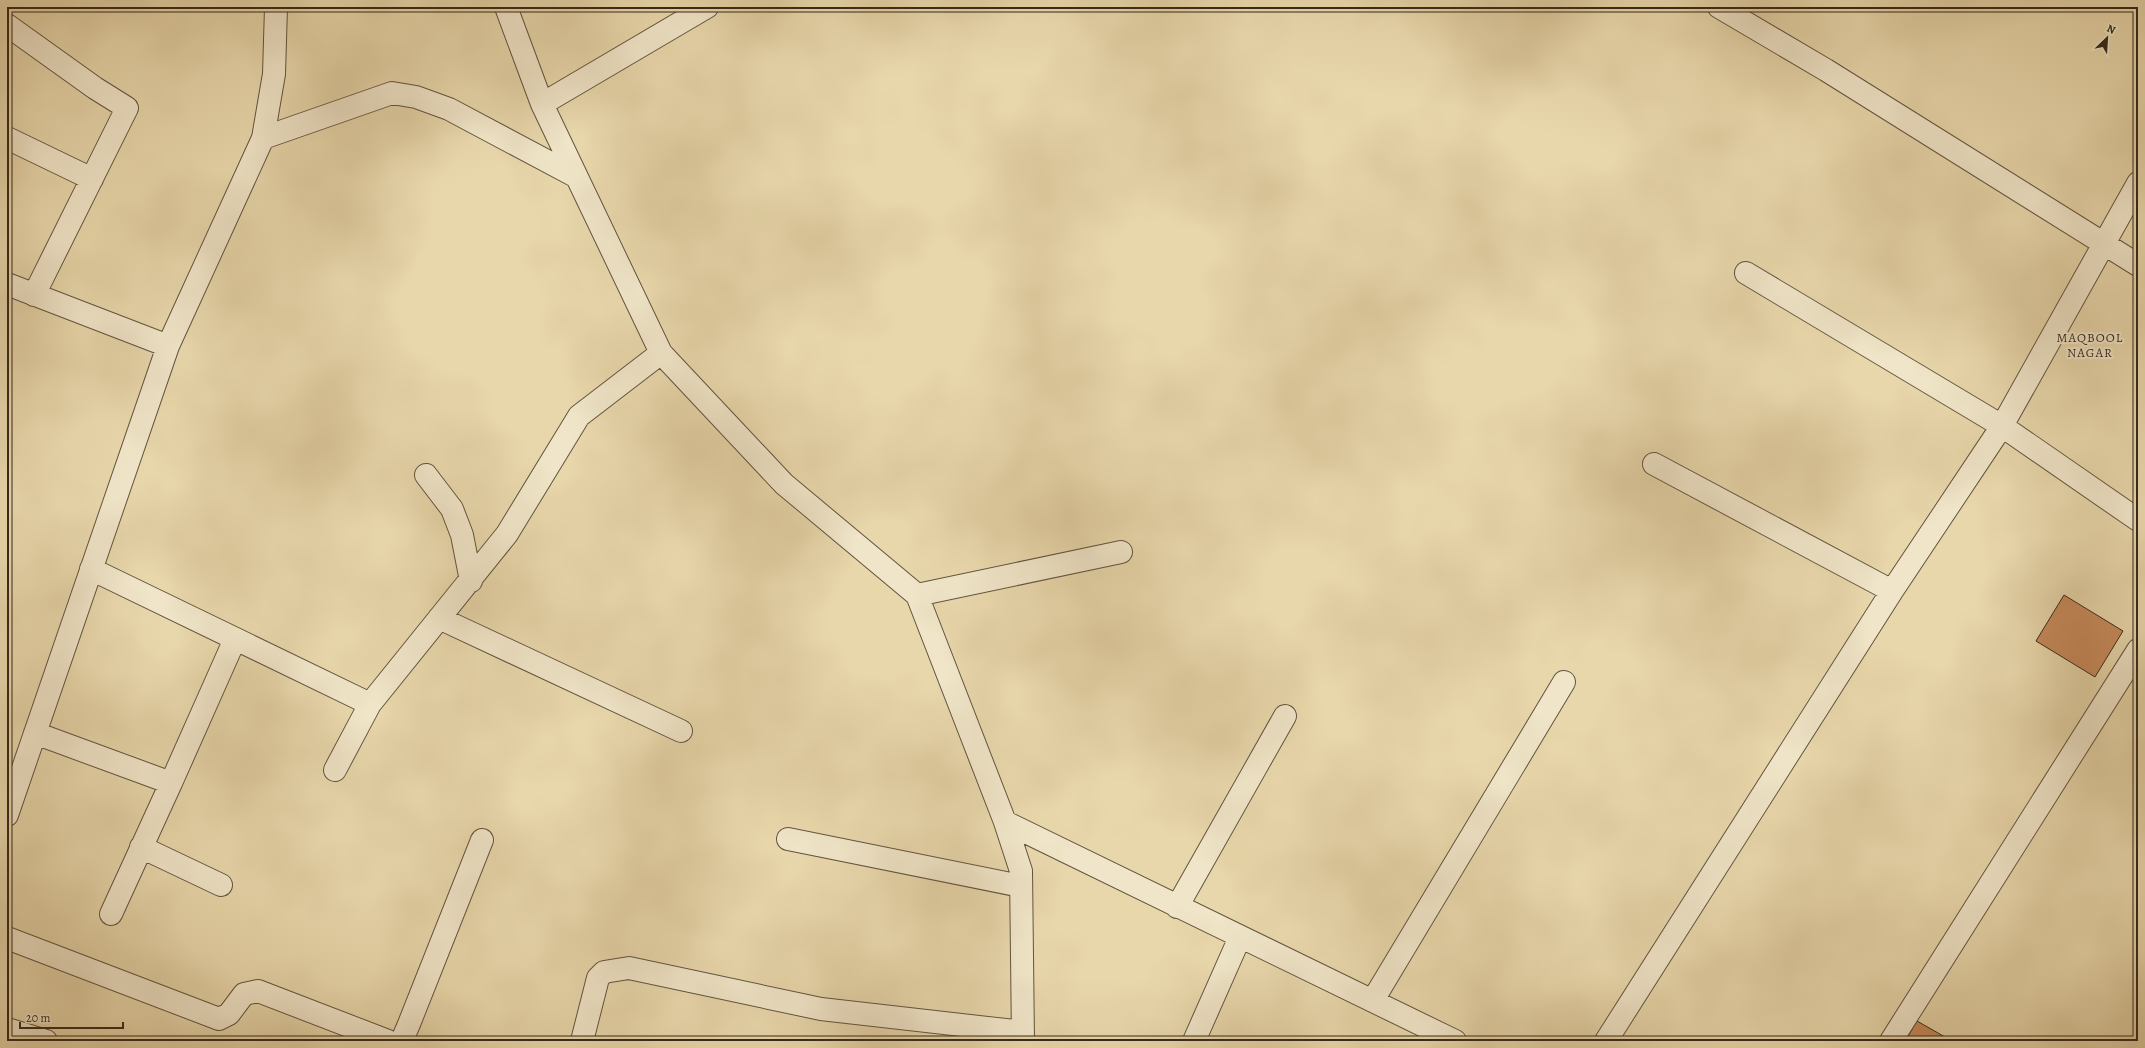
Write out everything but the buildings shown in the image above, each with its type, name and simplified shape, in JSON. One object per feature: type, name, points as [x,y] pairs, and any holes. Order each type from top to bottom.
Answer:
[{"type":"street","points":[[7,815],[168,346],[263,138],[274,74],[276,7]]},
{"type":"street","points":[[506,7],[542,104],[575,176],[661,353],[784,484],[917,595],[1005,822],[1021,871],[1023,1036],[821,1009],[629,968],[604,972],[598,978],[582,1041]]},
{"type":"street","points":[[542,104],[707,7]]},
{"type":"street","points":[[1719,7],[1826,70],[2138,265]]},
{"type":"street","points":[[7,25],[95,88],[127,108],[34,295]]},
{"type":"street","points":[[263,138],[392,93],[416,97],[449,109],[575,176]]},
{"type":"street","points":[[7,138],[92,179]]},
{"type":"street","points":[[1606,1041],[1892,591],[2002,426],[2105,245],[2138,183]]},
{"type":"street","points":[[1746,273],[2002,426],[2138,520]]},
{"type":"street","points":[[7,284],[168,346]]},
{"type":"street","points":[[335,770],[370,704],[439,618],[471,581],[507,534],[579,416],[661,353]]},
{"type":"street","points":[[1654,464],[1892,591]]},
{"type":"street","points":[[426,475],[452,508],[462,535],[471,581]]},
{"type":"street","points":[[917,595],[1121,552]]},
{"type":"street","points":[[91,569],[370,704]]},
{"type":"street","points":[[439,618],[680,731]]},
{"type":"street","points":[[111,914],[235,639]]},
{"type":"street","points":[[1891,1041],[2138,650]]},
{"type":"street","points":[[1373,1000],[1564,682]]},
{"type":"street","points":[[1177,907],[1285,716]]},
{"type":"street","points":[[35,733],[171,783]]},
{"type":"street","points":[[1005,822],[1455,1041]]},
{"type":"street","points":[[788,839],[1021,886]]},
{"type":"street","points":[[400,1041],[409,1024],[482,840]]},
{"type":"street","points":[[141,847],[221,885]]},
{"type":"street","points":[[1194,1041],[1240,937]]},
{"type":"street","points":[[7,938],[219,1019],[229,1014],[244,994],[258,991],[388,1041]]},
{"type":"street","points":[[7,1029],[46,1041]]},
{"type":"district","name":"MAQBOOL NAGAR","points":[[2090,344]]}]
